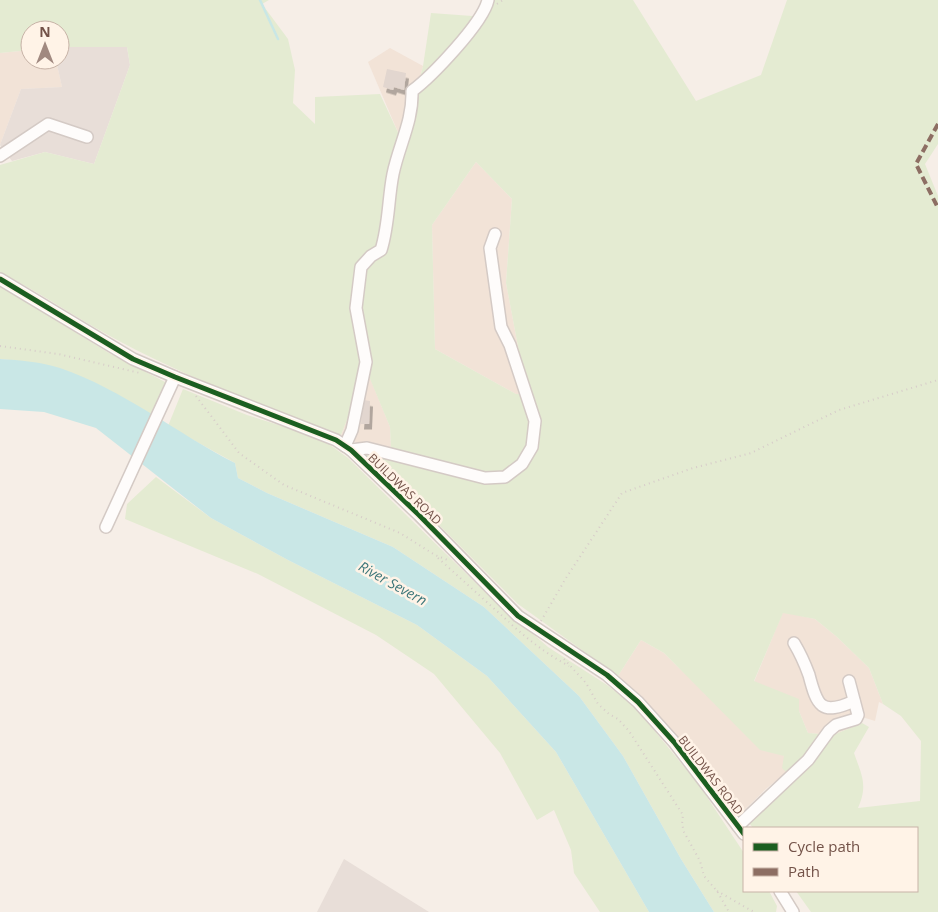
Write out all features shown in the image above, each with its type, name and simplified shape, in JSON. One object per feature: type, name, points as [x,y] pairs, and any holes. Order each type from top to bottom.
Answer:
[{"type":"street","points":[[488,0],[487,7],[474,27],[428,79],[412,91],[412,107],[394,172],[390,213],[385,238],[381,250],[371,256],[361,267],[356,308],[366,362],[348,448],[367,448],[485,478],[505,477],[522,464],[532,447],[535,421],[510,345],[501,327],[490,248],[494,234]]},
{"type":"street","points":[[0,156],[48,124],[87,137]]},
{"type":"street","name":"BUILDWAS ROAD","points":[[0,279],[133,359],[175,378],[336,440],[348,448],[419,515],[518,616],[607,675],[638,702],[674,742],[741,830]]},
{"type":"street","points":[[106,527],[169,395],[175,378]]},
{"type":"street","points":[[794,643],[805,664],[818,703],[824,707],[834,708],[854,701]]},
{"type":"street","points":[[744,827],[808,760],[829,731],[836,725],[856,718],[849,681]]},
{"type":"street","points":[[781,892],[794,912]]},
{"type":"path","points":[[0,346],[58,354],[144,374]]},
{"type":"path","points":[[537,628],[566,578],[622,493],[693,468],[751,453],[838,410],[938,380]]},
{"type":"path","points":[[197,386],[194,393],[200,404],[239,453],[284,485],[400,533],[435,555],[459,565],[466,565]]},
{"type":"path","points":[[560,654],[586,683],[598,704],[618,719],[629,732],[682,814],[684,832],[697,854],[704,876],[717,891],[729,912]]},
{"type":"path","points":[[717,891],[754,912]]},
{"type":"shaded area","points":[[70,47],[127,47],[130,65],[94,164],[45,152],[12,161],[0,145],[21,89],[62,87],[58,70],[70,70]]},
{"type":"shaded area","points":[[390,48],[423,66],[403,144],[368,62]]},
{"type":"shaded area","points":[[20,51],[20,70],[58,70],[62,87],[21,89],[0,145],[0,53]]},
{"type":"shaded area","points":[[476,162],[512,199],[506,283],[527,394],[516,394],[435,349],[432,225]]},
{"type":"shaded area","points":[[363,361],[390,427],[391,449],[359,444],[341,435],[357,394]]},
{"type":"shaded area","points":[[783,612],[815,619],[869,668],[883,704],[879,702],[875,721],[862,717],[862,723],[833,735],[808,733],[799,711],[754,682]]},
{"type":"shaded area","points":[[641,640],[664,653],[679,668],[784,756],[787,772],[738,816],[650,706],[618,676]]},
{"type":"shaded area","points":[[344,859],[429,912],[317,912]]},
{"type":"green space","points":[[0,0],[269,0],[262,4],[288,39],[295,70],[293,103],[315,124],[315,97],[380,94],[403,143],[423,66],[431,13],[486,17],[493,0],[633,0],[696,101],[761,75],[787,0],[938,0],[938,144],[925,164],[938,196],[938,912],[811,912],[797,892],[918,892],[918,827],[752,827],[749,823],[787,773],[782,768],[784,756],[760,750],[664,653],[641,640],[618,676],[518,604],[416,502],[362,453],[391,449],[390,427],[363,362],[357,394],[341,435],[228,392],[173,368],[104,333],[0,272],[0,165],[45,152],[94,164],[130,65],[127,47],[70,47],[70,20],[20,20],[20,51],[0,53]],"holes":[[[476,162],[512,199],[506,283],[527,394],[516,394],[435,349],[432,225]],[[783,613],[815,619],[869,668],[883,704],[901,716],[921,741],[920,801],[858,808],[863,793],[863,780],[854,753],[869,727],[862,723],[833,735],[808,733],[799,711],[799,699],[754,681]]]},
{"type":"green space","points":[[0,286],[109,353],[167,383],[153,417],[98,385],[63,371],[24,362],[0,359]]},
{"type":"green space","points":[[183,389],[247,415],[310,435],[326,442],[348,458],[487,594],[548,647],[607,685],[635,707],[699,785],[743,851],[743,892],[770,892],[777,906],[776,912],[714,912],[681,859],[623,756],[579,696],[484,607],[393,547],[267,493],[238,478],[235,463],[168,426]]},
{"type":"green space","points":[[156,477],[211,518],[288,560],[417,625],[487,676],[556,752],[649,912],[600,912],[574,873],[571,850],[554,810],[537,820],[500,753],[434,674],[376,635],[258,574],[125,519],[127,504]]},
{"type":"water","name":"River Severn","points":[[0,359],[53,366],[83,377],[105,388],[235,463],[238,478],[267,493],[393,547],[484,607],[579,696],[623,756],[681,859],[714,912],[649,912],[556,752],[487,676],[417,625],[288,560],[211,518],[96,428],[44,412],[0,409]]},
{"type":"building","points":[[387,69],[406,73],[404,90],[394,87],[393,90],[383,87]]},
{"type":"building","points":[[363,400],[370,401],[369,424],[361,424]]},
{"type":"waterway","points":[[260,0],[278,39]]},
{"type":"marked path","points":[[938,124],[916,164],[938,208]]},
{"type":"cycle path","points":[[0,279],[133,359],[336,440],[351,450],[419,515],[518,616],[607,675],[638,702],[674,742],[743,833]]}]
